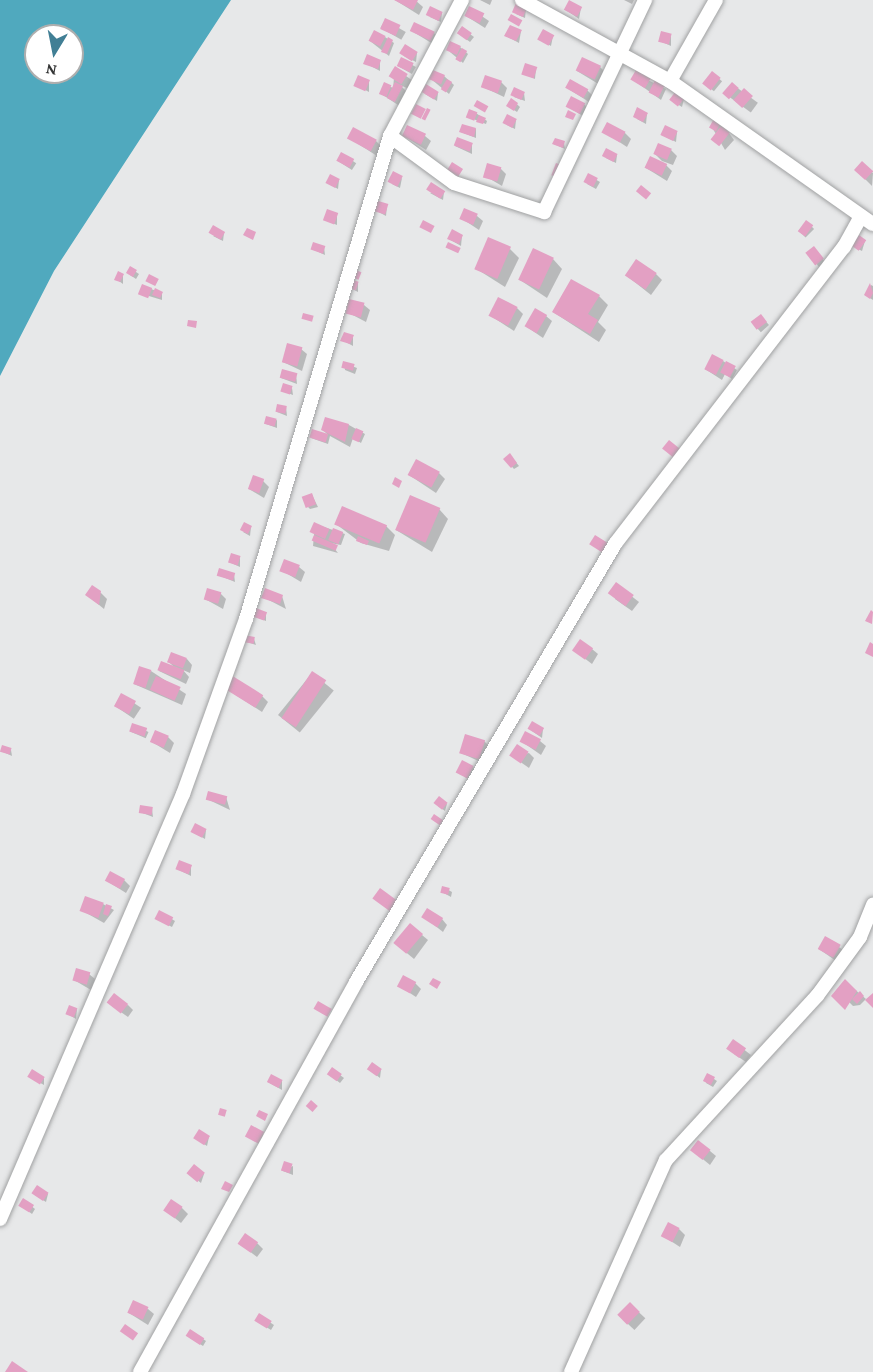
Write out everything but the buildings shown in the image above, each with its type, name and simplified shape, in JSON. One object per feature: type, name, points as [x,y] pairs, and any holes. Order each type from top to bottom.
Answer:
[{"type":"street","points":[[0,1219],[191,772],[246,619],[390,136],[462,0]]},
{"type":"street","points":[[522,0],[670,81],[873,224]]},
{"type":"street","points":[[390,136],[454,183],[544,212],[645,0]]},
{"type":"street","points":[[670,81],[716,0]]},
{"type":"street","points":[[140,1372],[356,982],[615,544],[844,247],[861,216]]},
{"type":"street","points":[[571,1372],[666,1160],[816,996],[860,937],[873,904]]},
{"type":"water","points":[[0,0],[231,0],[54,271],[0,376]]}]
